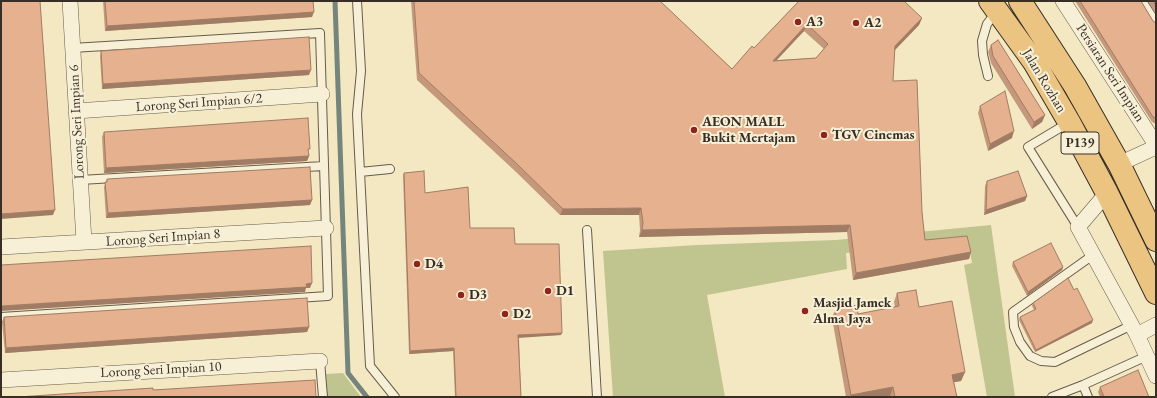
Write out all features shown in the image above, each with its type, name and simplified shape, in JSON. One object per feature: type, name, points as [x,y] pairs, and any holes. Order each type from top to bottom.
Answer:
[{"type":"main road","name":"Jalan Rozhan","points":[[1020,1],[1075,86],[1120,164],[1156,240]]},
{"type":"main road","name":"Jalan Rozhan","points":[[994,6],[1034,62],[1069,122],[1107,193],[1156,293]]},
{"type":"street","name":"Lorong Seri Impian 6","points":[[70,1],[84,242]]},
{"type":"street","name":"Persiaran Seri Impian","points":[[1063,1],[1156,146],[1120,164]]},
{"type":"street","name":"Lorong Seri Impian 6/2","points":[[76,111],[322,94]]},
{"type":"street","points":[[1107,193],[1078,227],[1135,330],[1156,376]]},
{"type":"street","name":"Lorong Seri Impian 8","points":[[1,247],[326,228]]},
{"type":"street","points":[[1135,330],[1156,326]]},
{"type":"street","name":"Lorong Seri Impian 10","points":[[1,380],[320,361]]},
{"type":"lane","points":[[356,1],[361,71],[357,114],[370,366],[395,397]]},
{"type":"lane","points":[[1142,1],[1156,23]]},
{"type":"lane","points":[[988,76],[983,55],[982,41],[994,6]]},
{"type":"lane","points":[[1,317],[328,296],[320,33],[72,48]]},
{"type":"lane","points":[[1069,122],[1028,146],[1078,227]]},
{"type":"lane","points":[[80,180],[324,166]]},
{"type":"lane","points":[[360,172],[390,169]]},
{"type":"lane","points":[[587,230],[597,397]]},
{"type":"lane","points":[[1093,255],[1013,312],[1014,327],[1020,342],[1030,356],[1041,361],[1055,362],[1135,330]]},
{"type":"lane","points":[[1052,397],[1083,385],[1147,356]]},
{"type":"lane","points":[[320,361],[323,397]]},
{"type":"lane","points":[[1083,385],[1088,397]]},
{"type":"green space","points":[[991,225],[1015,397],[987,397],[964,265],[972,263],[968,240],[846,253],[847,269],[707,295],[725,397],[613,397],[603,251],[697,245],[836,240]]},
{"type":"green space","points":[[343,373],[361,397],[327,397],[326,374]]},
{"type":"building","points":[[1,1],[40,1],[55,210],[1,214]]},
{"type":"building","points":[[105,1],[313,1],[314,12],[107,26]]},
{"type":"building","name":"AEON MALL Bukit Mertajam","points":[[414,1],[660,1],[732,69],[752,46],[754,48],[799,1],[904,1],[922,18],[895,46],[893,81],[917,80],[922,212],[925,240],[967,236],[971,252],[856,273],[850,225],[642,230],[643,223],[641,208],[563,209],[419,73]],"holes":[[[807,24],[828,44],[816,58],[773,61]]]},
{"type":"building","points":[[1080,1],[1141,1],[1153,21],[1156,23],[1156,118],[1153,117]]},
{"type":"building","points":[[309,37],[311,70],[103,84],[101,51]]},
{"type":"building","points":[[998,40],[1045,115],[1034,122],[993,56],[991,45]]},
{"type":"building","points":[[1005,91],[1014,131],[990,144],[980,106]]},
{"type":"building","points":[[308,118],[309,156],[106,168],[104,132]]},
{"type":"building","points":[[310,167],[312,200],[108,213],[105,182],[107,182],[107,179]]},
{"type":"building","points":[[424,171],[425,193],[468,187],[470,228],[514,228],[515,244],[559,244],[562,333],[518,335],[521,397],[456,397],[454,348],[410,351],[404,173]]},
{"type":"building","points":[[1018,171],[1027,196],[986,210],[987,181]]},
{"type":"building","points":[[1051,243],[1063,267],[1028,292],[1013,262]]},
{"type":"building","points":[[311,246],[312,283],[306,284],[307,287],[1,306],[1,265]]},
{"type":"building","points":[[1068,278],[1074,290],[1077,288],[1093,320],[1036,350],[1020,317],[1036,309],[1033,303]]},
{"type":"building","points":[[916,290],[919,307],[952,301],[965,372],[952,375],[957,397],[895,397],[893,387],[851,395],[835,310],[857,305],[858,314],[899,306],[897,293]]},
{"type":"building","points":[[307,298],[309,327],[6,348],[4,317]]},
{"type":"building","points":[[1138,370],[1149,397],[1104,397],[1100,387]]},
{"type":"building","points":[[315,380],[316,397],[18,397],[153,388],[153,390]]},
{"type":"waterway","points":[[335,1],[348,373],[367,397]]},
{"type":"place","name":"A3","points":[[798,22]]},
{"type":"place","name":"A2","points":[[856,23]]},
{"type":"place","name":"AEON MALL Bukit Mertajam","points":[[694,130]]},
{"type":"place","name":"TGV Cinemas","points":[[824,135]]},
{"type":"place","name":"D4","points":[[417,264]]},
{"type":"place","name":"D1","points":[[548,291]]},
{"type":"place","name":"D3","points":[[461,295]]},
{"type":"place","name":"Masjid Jamek Alma Jaya","points":[[805,311]]},
{"type":"place","name":"D2","points":[[505,314]]}]
